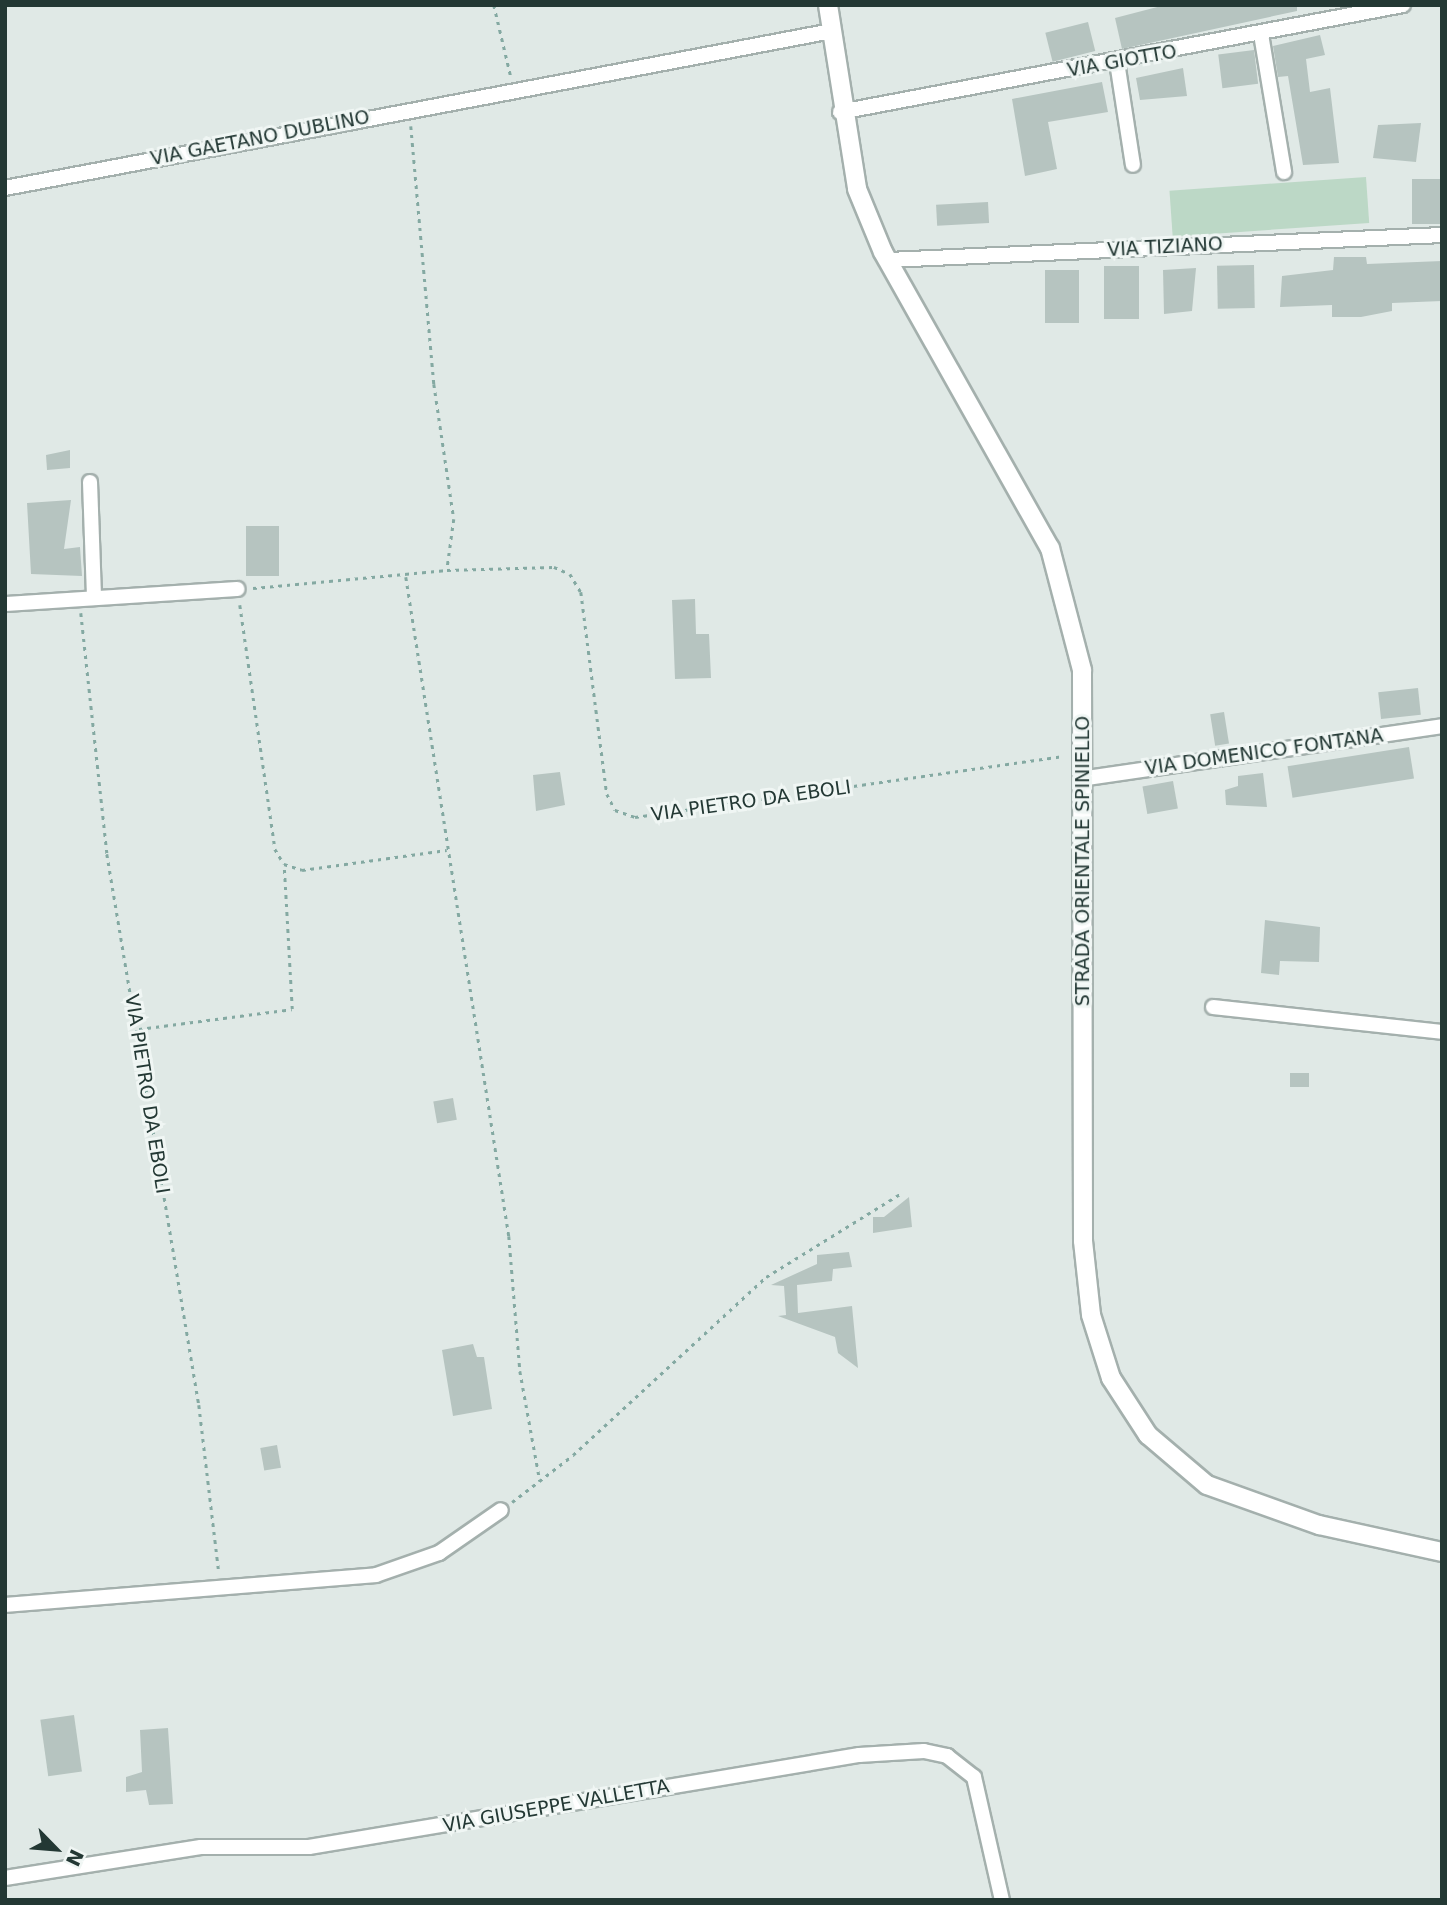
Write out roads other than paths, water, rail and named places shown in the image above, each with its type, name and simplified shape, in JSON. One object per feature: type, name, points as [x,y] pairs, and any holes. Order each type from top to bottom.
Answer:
[{"type":"street","name":"STRADA ORIENTALE SPINIELLO","points":[[828,5],[840,112],[857,188],[888,260],[1050,548],[1082,670],[1087,778],[1083,1241],[1091,1315],[1111,1378],[1147,1435],[1207,1485],[1319,1525],[1442,1552]]},
{"type":"street","name":"VIA GIOTTO","points":[[840,112],[1117,62],[1403,5]]},
{"type":"street","name":"VIA GAETANO DUBLINO","points":[[5,188],[514,87],[832,31]]},
{"type":"street","points":[[1261,34],[1284,172]]},
{"type":"street","points":[[1117,62],[1133,165]]},
{"type":"street","name":"VIA TIZIANO","points":[[888,260],[1442,234]]},
{"type":"street","points":[[87,599],[90,482]]},
{"type":"street","points":[[5,604],[237,589]]},
{"type":"street","name":"VIA DOMENICO FONTANA","points":[[1087,778],[1442,726]]},
{"type":"street","points":[[1213,1007],[1442,1032]]},
{"type":"street","points":[[5,1605],[376,1575],[439,1553],[501,1510]]},
{"type":"street","name":"VIA GIUSEPPE VALLETTA","points":[[5,1878],[201,1847],[309,1847],[859,1755],[924,1751],[947,1756],[974,1777],[1002,1900]]}]
